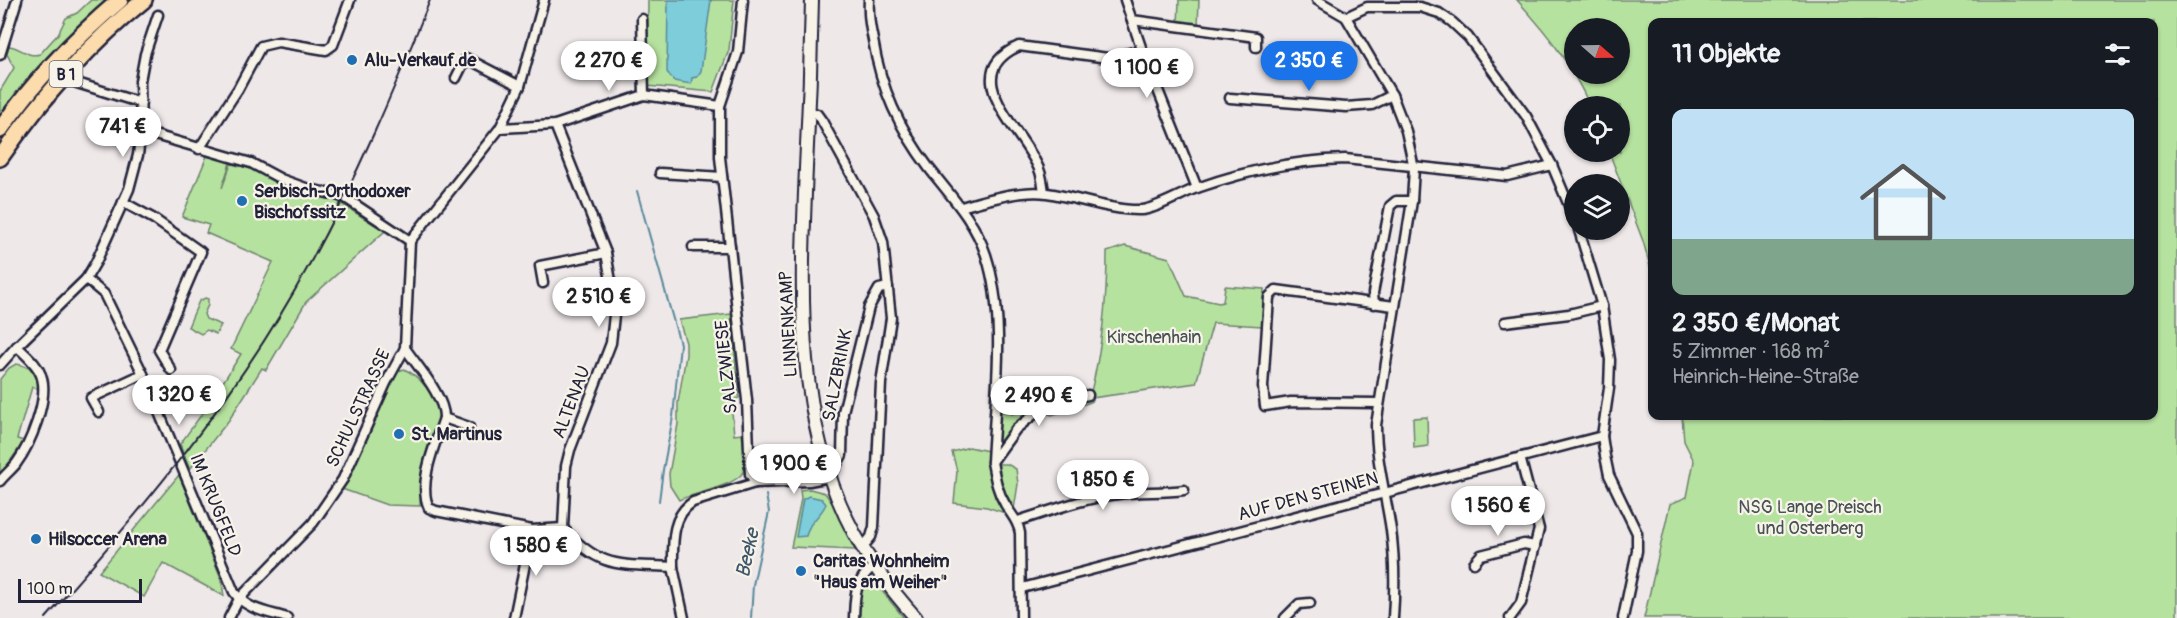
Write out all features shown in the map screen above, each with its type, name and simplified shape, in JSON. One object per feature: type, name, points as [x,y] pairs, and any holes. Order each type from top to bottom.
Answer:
[{"type":"highway","name":"B 1","points":[[0,130],[60,57],[92,24],[120,0]]},
{"type":"highway","name":"B 1","points":[[0,158],[44,98],[74,65],[144,0]]},
{"type":"main road","name":"LINNENKAMP","points":[[812,0],[802,270],[805,357],[816,426],[830,477],[844,513],[862,548],[916,618]]},
{"type":"street","points":[[0,55],[16,0]]},
{"type":"street","points":[[200,149],[238,89],[261,46],[278,42],[326,50],[333,45],[350,0]]},
{"type":"street","points":[[141,131],[251,163],[281,179],[344,197],[410,241],[500,128],[520,86],[544,0]]},
{"type":"street","name":"SALZWIESE","points":[[743,0],[738,52],[720,106],[720,157],[747,400],[750,474],[755,483]]},
{"type":"street","points":[[869,0],[868,12],[880,78],[902,128],[929,168],[961,207],[986,253],[997,308],[992,462],[997,486],[1005,505],[1018,521],[1022,588],[1021,618]]},
{"type":"street","points":[[1125,0],[1142,50],[1197,188]]},
{"type":"street","points":[[1317,0],[1346,17],[1392,95],[1406,131],[1414,168],[1412,201],[1378,403],[1377,447],[1395,585],[1393,618]]},
{"type":"street","points":[[1346,17],[1367,7],[1420,8],[1439,13],[1468,37],[1526,116],[1552,165],[1564,194]]},
{"type":"street","points":[[0,365],[86,279],[96,262],[123,202],[138,155],[141,131],[140,81],[145,54],[158,15]]},
{"type":"street","points":[[642,18],[644,95]]},
{"type":"street","points":[[1132,20],[1257,37],[1256,47]]},
{"type":"street","points":[[1044,192],[1039,169],[996,100],[991,78],[994,64],[1009,50],[1019,46],[1108,58],[1142,50]]},
{"type":"street","points":[[456,78],[466,58],[520,86]]},
{"type":"street","points":[[77,83],[141,103]]},
{"type":"street","points":[[500,128],[555,125],[644,95],[720,106]]},
{"type":"street","points":[[1230,98],[1346,107],[1372,105],[1392,95]]},
{"type":"street","points":[[809,111],[817,114],[822,121],[877,222],[883,243],[890,334],[881,383],[874,527],[871,537],[862,548]]},
{"type":"street","name":"ALTENAU","points":[[555,125],[606,253],[614,298],[611,343],[566,466],[563,528]]},
{"type":"street","points":[[961,207],[998,196],[1044,192],[1091,203],[1143,210],[1197,188],[1257,171],[1323,159],[1345,159],[1507,176],[1552,165]]},
{"type":"street","points":[[660,173],[722,177]]},
{"type":"street","points":[[1374,304],[1373,293],[1388,209],[1394,202],[1412,201]]},
{"type":"street","points":[[123,202],[154,219],[201,252],[159,350],[171,370]]},
{"type":"street","points":[[1582,240],[1602,306],[1610,360],[1609,388],[1602,436],[1609,475],[1637,533],[1637,551],[1623,618]]},
{"type":"street","name":"SCHULSTRASSE","points":[[229,618],[239,599],[314,523],[343,479],[386,383],[405,348],[410,241]]},
{"type":"street","points":[[693,247],[730,247]]},
{"type":"street","points":[[543,283],[540,266],[606,253]]},
{"type":"street","name":"IM KRUGFELD","points":[[86,279],[104,294],[143,374],[228,579],[239,599]]},
{"type":"street","name":"SALZBRINK","points":[[830,477],[842,455],[843,412],[869,307],[879,289],[888,287]]},
{"type":"street","points":[[1378,403],[1291,402],[1265,406],[1263,387],[1269,297],[1276,290],[1394,306]]},
{"type":"street","points":[[1505,322],[1569,314],[1602,306]]},
{"type":"street","points":[[0,481],[17,463],[28,444],[37,423],[42,402],[42,375],[35,364],[17,346]]},
{"type":"street","points":[[405,348],[438,396],[444,409],[444,418],[427,475],[425,494],[429,507],[436,511],[532,530],[563,528],[592,556],[610,563],[673,567]]},
{"type":"street","points":[[99,412],[91,398],[143,374]]},
{"type":"street","points":[[992,462],[1016,429],[1047,404],[1088,395]]},
{"type":"street","points":[[444,418],[469,427]]},
{"type":"street","name":"AUF DEN STEINEN","points":[[1022,588],[1602,436]]},
{"type":"street","points":[[1510,618],[1521,603],[1539,529],[1520,458]]},
{"type":"street","points":[[684,618],[673,567],[673,544],[678,516],[684,507],[693,502],[755,483],[809,481],[830,477]]},
{"type":"street","points":[[1018,521],[1119,494],[1184,490]]},
{"type":"street","points":[[514,618],[532,530]]},
{"type":"street","points":[[1474,563],[1481,555],[1524,544],[1535,546]]},
{"type":"street","points":[[854,618],[861,576],[874,566]]},
{"type":"street","points":[[239,599],[251,607],[287,618]]},
{"type":"street","points":[[1286,618],[1299,604],[1310,603]]},
{"type":"green space","points":[[91,0],[112,0],[0,123],[0,91],[14,68],[7,54],[8,46],[35,55],[40,54],[58,34],[66,18],[77,13]]},
{"type":"green space","points":[[648,0],[734,0],[729,50],[713,92],[647,86]]},
{"type":"green space","points":[[1179,0],[1199,0],[1198,27],[1178,25]]},
{"type":"green space","name":"NSG Lange Dreisch und Osterberg","points":[[1517,0],[2177,0],[2177,618],[1644,618],[1670,504],[1687,497],[1694,461],[1684,441],[1682,420],[2158,420],[2158,18],[1648,18],[1648,259],[1630,207],[1630,174],[1617,174],[1613,162],[1630,162],[1630,96],[1585,96],[1579,84],[1630,84],[1630,18],[1564,18],[1564,59],[1549,37]]},
{"type":"green space","points":[[207,156],[230,163],[222,188],[231,164],[249,168],[273,178],[291,190],[335,200],[385,231],[306,302],[266,370],[262,368],[229,420],[190,469],[180,444],[241,354],[231,349],[273,262],[206,233],[209,225],[182,217]]},
{"type":"green space","name":"Kirschenhain","points":[[1125,246],[1169,258],[1186,296],[1219,303],[1223,302],[1225,286],[1264,289],[1262,326],[1213,323],[1196,383],[1092,398],[1091,402],[1052,415],[1041,411],[1047,406],[1090,396],[1103,325],[1107,252]]},
{"type":"green space","points":[[208,299],[204,314],[206,319],[221,325],[216,334],[207,330],[201,334],[188,327],[199,301]]},
{"type":"green space","points":[[731,314],[739,398],[731,400],[734,435],[742,434],[745,458],[743,472],[739,477],[714,489],[679,500],[670,486],[669,474],[678,424],[678,403],[686,355],[686,343],[679,320]]},
{"type":"green space","points":[[16,364],[33,372],[37,379],[38,389],[32,387],[17,439],[24,441],[0,476],[0,379],[9,368]]},
{"type":"green space","points":[[404,369],[417,377],[427,388],[441,414],[421,475],[420,506],[387,505],[342,489],[396,372]]},
{"type":"green space","points":[[1044,404],[994,456],[996,409],[1012,414]]},
{"type":"green space","points":[[1427,417],[1428,446],[1414,448],[1413,418]]},
{"type":"green space","points":[[969,447],[988,451],[995,464],[1007,464],[1016,469],[1018,484],[1014,509],[1008,514],[987,507],[954,503],[957,471],[952,452]]},
{"type":"green space","points":[[179,475],[221,578],[224,596],[163,563],[144,597],[99,572]]},
{"type":"green space","points":[[810,489],[825,493],[833,504],[855,550],[791,547],[801,499],[800,490]]},
{"type":"green space","points":[[866,578],[873,580],[904,618],[857,618],[858,595]]},
{"type":"water","points":[[668,0],[711,0],[701,71],[697,77],[692,78],[691,84],[674,81],[667,72]]},
{"type":"water","points":[[809,496],[822,499],[826,504],[810,526],[806,536],[796,537],[803,499]]},
{"type":"waterway","points":[[7,108],[33,74]]},
{"type":"waterway","points":[[637,191],[680,344],[673,417],[659,501]]},
{"type":"waterway","name":"Beeke","points":[[751,618],[753,585],[769,512],[766,495]]},
{"type":"railway","points":[[46,618],[119,535],[188,449],[282,313],[326,233],[358,167],[430,0]]},
{"type":"place","name":"Alu-Verkauf.de","points":[[352,60]]},
{"type":"place","name":"Serbisch-Orthodoxer Bischofssitz","points":[[242,201]]},
{"type":"place","name":"St. Martinus","points":[[399,434]]},
{"type":"place","name":"Hilsoccer Arena","points":[[36,539]]},
{"type":"place","name":"Caritas Wohnheim \"Haus am Weiher\"","points":[[801,571]]}]
